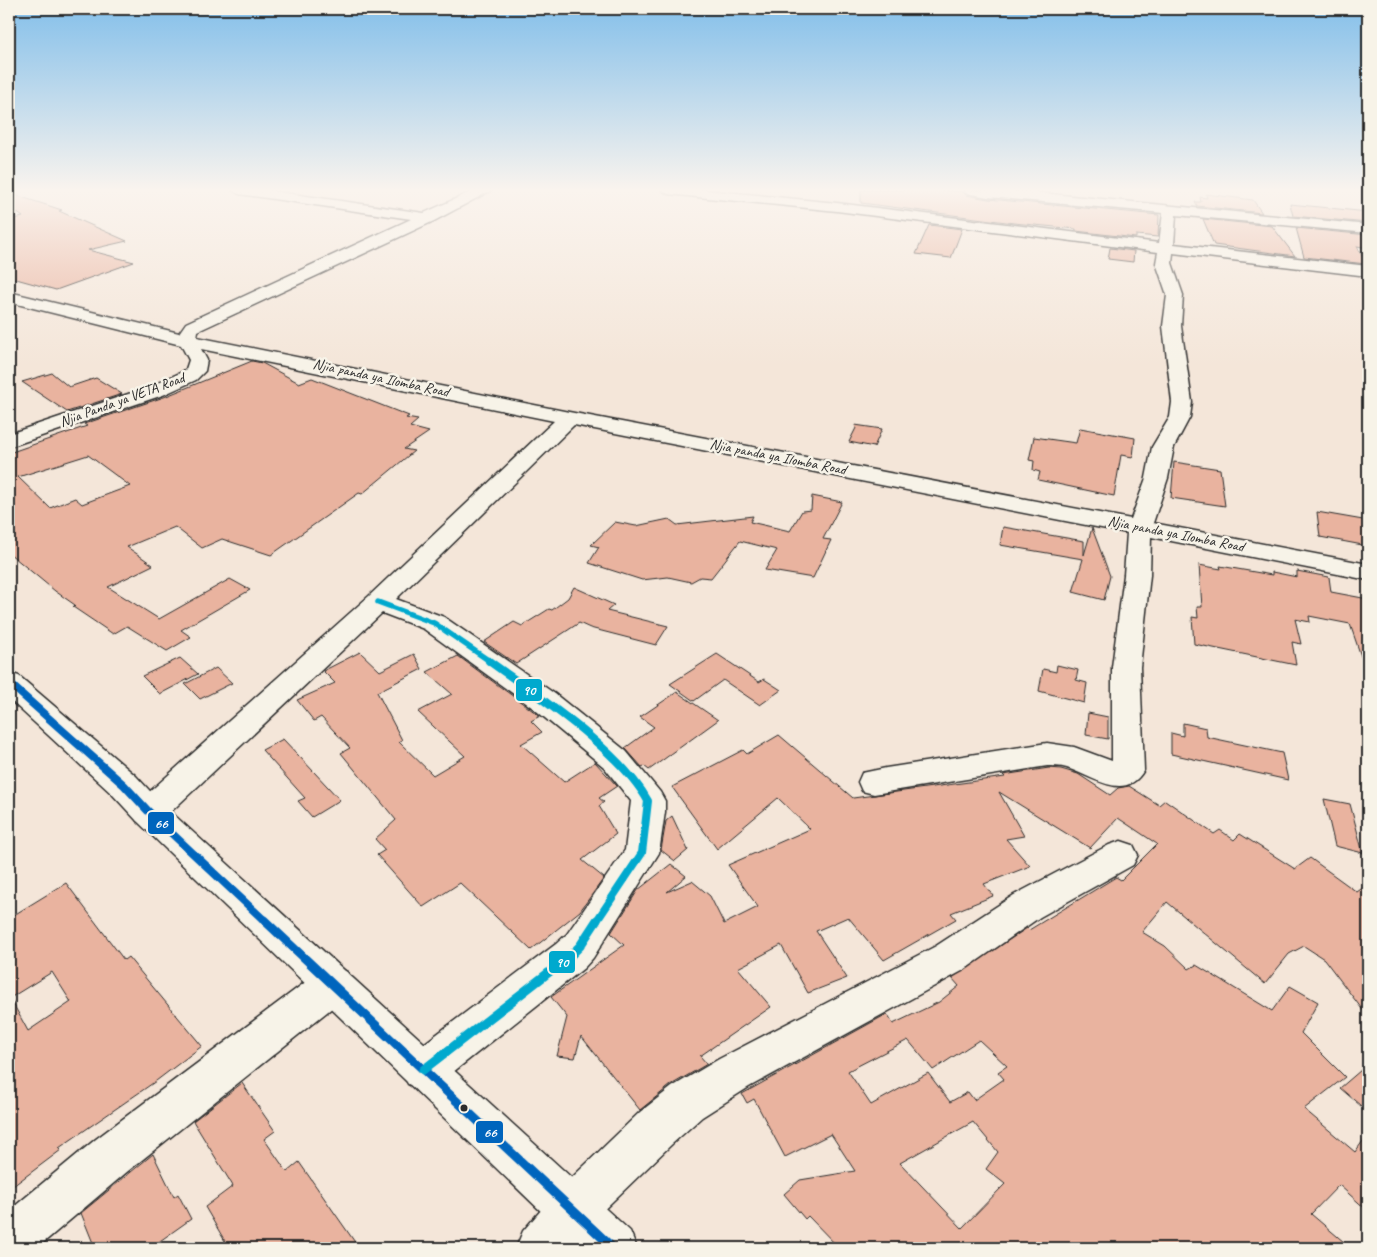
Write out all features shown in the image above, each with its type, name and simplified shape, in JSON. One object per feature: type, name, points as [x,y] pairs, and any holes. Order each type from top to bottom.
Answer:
[{"type":"main road","points":[[188,340],[189,329],[206,319],[361,249]]},
{"type":"main road","points":[[874,782],[908,774],[948,771],[1047,755],[1070,758],[1111,774],[1122,775],[1128,770],[1126,666],[1137,575],[1137,545],[1140,527],[1156,478],[1163,447],[1180,417],[1182,402],[1172,326],[1175,295],[1164,263],[1166,249]]},
{"type":"main road","points":[[1181,249],[1368,270]]},
{"type":"main road","name":"Njia panda ya Ilomba Road","points":[[9,297],[188,340],[569,418],[1368,572]]},
{"type":"main road","name":"Njia Panda ya VETA Road","points":[[9,441],[156,391],[190,376],[195,371],[198,360],[188,340]]},
{"type":"main road","points":[[149,812],[378,602],[569,418]]},
{"type":"main road","points":[[378,602],[434,623],[544,701],[615,759],[643,792],[648,801],[642,853],[580,946],[570,956],[423,1070]]},
{"type":"main road","points":[[9,683],[124,785],[149,812],[612,1248]]},
{"type":"main road","points":[[540,1248],[572,1210],[656,1128],[687,1102],[734,1073],[950,958],[1027,906],[1121,855]]},
{"type":"main road","points":[[9,1241],[112,1155],[333,984]]},
{"type":"building","points":[[9,249],[94,249],[88,250],[134,262],[56,290],[9,277]]},
{"type":"building","points":[[918,249],[955,249],[951,258],[916,254]]},
{"type":"building","points":[[1110,249],[1134,251],[1133,262],[1108,259]]},
{"type":"building","points":[[1241,249],[1289,249],[1295,256]]},
{"type":"building","points":[[1302,249],[1358,249],[1366,264],[1304,257]]},
{"type":"building","points":[[252,361],[262,363],[299,383],[312,378],[409,416],[406,418],[418,420],[410,427],[429,432],[404,449],[414,451],[362,494],[359,493],[271,555],[222,539],[202,548],[175,527],[127,547],[153,565],[108,587],[159,619],[230,579],[250,590],[181,630],[191,637],[167,651],[127,626],[113,634],[73,607],[75,605],[9,553],[9,453],[87,426],[84,424],[164,397]],"holes":[[[88,455],[130,486],[82,504],[75,498],[50,508],[18,477]]]},
{"type":"building","points":[[52,373],[69,387],[96,378],[122,394],[67,412],[22,382]]},
{"type":"building","points":[[855,425],[882,429],[874,447],[849,442],[856,428]]},
{"type":"building","points":[[1080,428],[1135,438],[1133,457],[1121,455],[1114,496],[1038,480],[1040,472],[1033,470],[1034,461],[1029,460],[1034,437],[1076,443]]},
{"type":"building","points":[[1174,462],[1220,469],[1225,506],[1171,498]]},
{"type":"building","points":[[812,496],[842,502],[823,539],[831,540],[813,578],[765,570],[777,550],[740,541],[711,578],[700,577],[691,582],[668,577],[642,580],[589,563],[599,547],[591,545],[615,522],[636,526],[669,519],[677,525],[753,516],[750,522],[790,531],[802,511],[811,510]]},
{"type":"building","points":[[1317,512],[1363,520],[1368,546],[1320,537]]},
{"type":"building","points":[[1003,527],[1084,541],[1084,555],[1092,528],[1110,576],[1104,600],[1073,592],[1083,559],[1000,545]]},
{"type":"building","points":[[1199,565],[1221,569],[1220,566],[1272,575],[1272,572],[1297,577],[1297,571],[1329,577],[1331,592],[1368,599],[1368,667],[1365,668],[1350,624],[1309,616],[1310,622],[1295,619],[1301,644],[1292,642],[1296,665],[1194,644],[1192,617],[1198,618],[1197,607],[1202,607]]},
{"type":"building","points":[[574,587],[614,605],[607,611],[668,626],[656,645],[590,628],[579,623],[516,664],[484,642],[514,622],[522,626],[549,609],[552,610],[568,598]]},
{"type":"building","points":[[360,652],[380,671],[414,654],[422,669],[377,692],[402,740],[399,742],[433,775],[465,756],[418,712],[452,694],[427,672],[458,656],[540,716],[531,721],[542,732],[521,744],[564,782],[595,762],[617,786],[599,798],[604,802],[599,806],[616,834],[582,860],[604,878],[580,911],[531,950],[460,883],[423,907],[377,855],[385,850],[375,839],[396,820],[341,753],[350,748],[321,717],[314,721],[297,700],[335,683],[323,671]]},
{"type":"building","points":[[717,654],[759,682],[764,679],[781,690],[760,705],[723,680],[694,701],[670,684]]},
{"type":"building","points":[[180,658],[198,674],[160,694],[142,676]]},
{"type":"building","points":[[1057,665],[1078,670],[1076,680],[1087,683],[1084,703],[1039,691],[1043,669],[1056,672]]},
{"type":"building","points":[[216,668],[232,683],[200,699],[185,684]]},
{"type":"building","points":[[677,692],[718,720],[649,770],[644,766],[642,767],[625,748],[654,727],[640,717]]},
{"type":"building","points":[[1088,713],[1108,717],[1108,739],[1086,735]]},
{"type":"building","points":[[1183,723],[1206,728],[1207,737],[1282,753],[1288,780],[1171,754],[1171,733],[1183,736]]},
{"type":"building","points":[[779,735],[853,798],[1005,777],[1003,775],[1049,768],[1061,769],[1078,774],[1110,795],[1118,788],[1129,786],[1159,805],[1165,800],[1214,834],[1220,830],[1234,840],[1240,834],[1295,869],[1310,858],[1357,892],[1368,884],[1368,1017],[1324,959],[1304,946],[1289,954],[1265,984],[1167,902],[1142,932],[1165,946],[1189,969],[1196,965],[1272,1011],[1290,986],[1318,1002],[1301,1033],[1345,1077],[1304,1109],[1355,1152],[1368,1134],[1368,1211],[1339,1185],[1311,1214],[1351,1248],[839,1248],[808,1216],[805,1219],[784,1194],[800,1180],[855,1171],[831,1134],[785,1157],[754,1099],[747,1103],[742,1094],[887,1014],[893,1024],[939,1002],[959,986],[952,978],[1027,928],[1029,930],[1116,877],[1121,880],[1157,844],[1118,818],[1090,848],[999,792],[1024,836],[1006,839],[1030,866],[984,884],[993,896],[951,913],[956,919],[884,960],[848,917],[816,931],[847,978],[808,993],[781,945],[738,968],[771,1007],[700,1056],[707,1064],[671,1085],[640,1110],[581,1036],[575,1058],[557,1056],[567,1017],[551,997],[624,945],[611,933],[638,890],[671,864],[686,876],[667,892],[692,881],[710,896],[724,924],[758,907],[728,865],[810,829],[778,798],[717,849],[672,787],[743,750],[747,754]],"holes":[[[908,1040],[933,1070],[979,1040],[1007,1066],[998,1072],[1004,1079],[974,1100],[968,1092],[950,1102],[928,1073],[871,1105],[848,1071]],[[973,1122],[998,1152],[986,1169],[1005,1184],[962,1228],[900,1163]]]},
{"type":"building","points":[[283,739],[340,800],[312,817],[298,801],[305,798],[262,750]]},
{"type":"building","points":[[1324,799],[1350,804],[1363,853],[1335,846]]},
{"type":"building","points":[[672,816],[688,850],[675,861],[661,850],[666,821]]},
{"type":"building","points":[[66,883],[124,960],[128,957],[202,1046],[156,1081],[59,1148],[61,1150],[9,1189],[9,918]],"holes":[[[52,972],[71,1002],[28,1031],[10,998]]]},
{"type":"building","points":[[1368,1064],[1368,1112],[1340,1088]]},
{"type":"building","points":[[242,1083],[275,1131],[264,1139],[287,1172],[299,1162],[359,1248],[229,1248],[205,1207],[233,1186],[193,1121]]},
{"type":"building","points":[[153,1154],[174,1197],[178,1194],[191,1219],[150,1248],[95,1248],[81,1213]]},
{"type":"transit line","name":"90","points":[[378,602],[434,623],[544,701],[615,759],[643,792],[648,801],[642,853],[580,946],[570,956],[423,1070]]},
{"type":"transit line","name":"66","points":[[9,683],[124,785],[149,812],[613,1248]]}]
